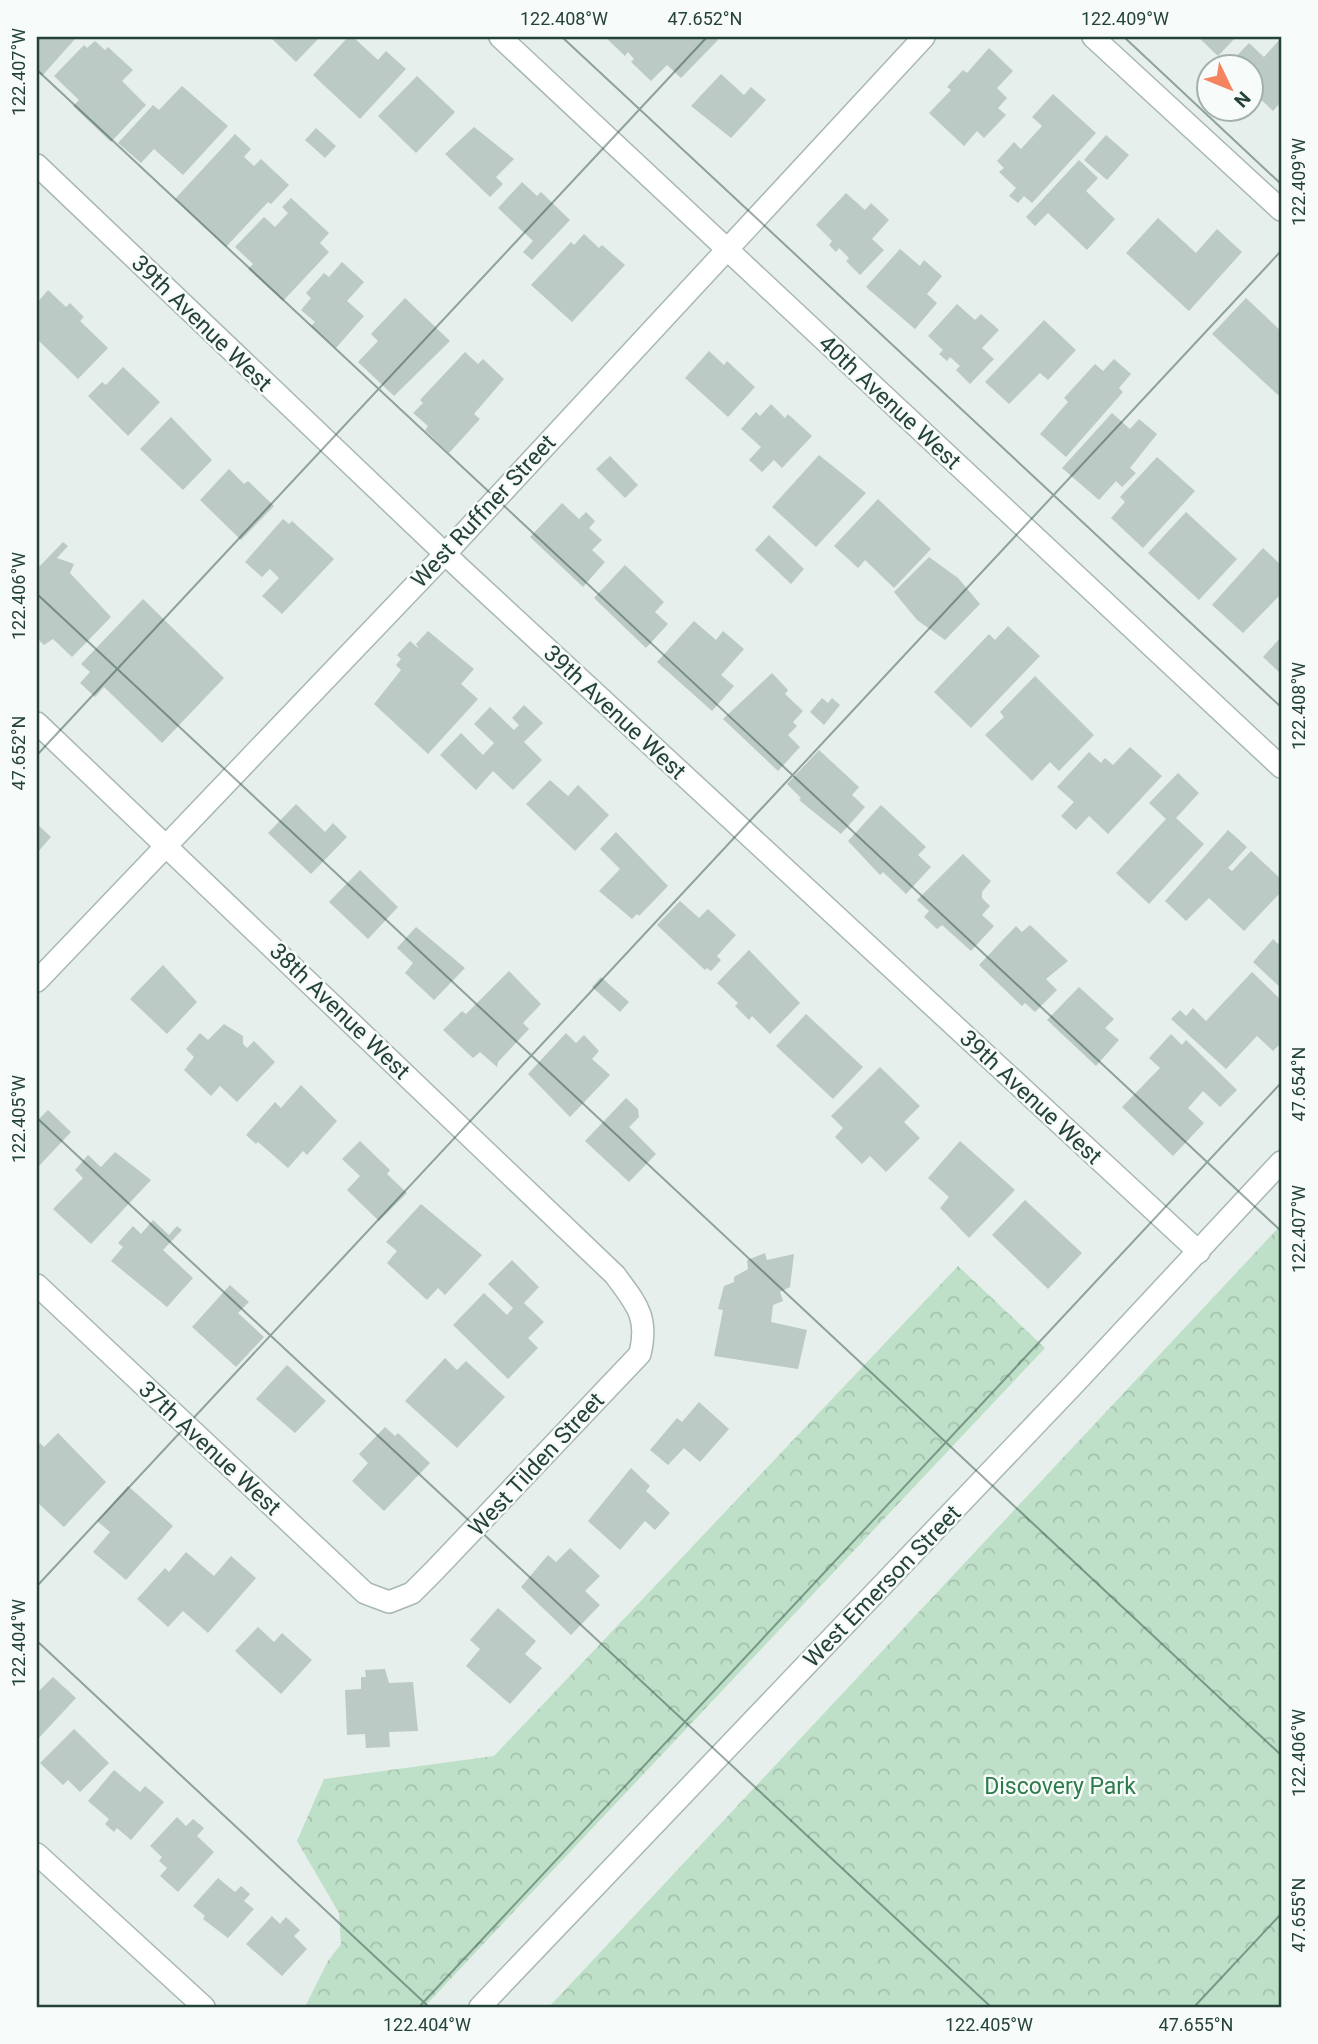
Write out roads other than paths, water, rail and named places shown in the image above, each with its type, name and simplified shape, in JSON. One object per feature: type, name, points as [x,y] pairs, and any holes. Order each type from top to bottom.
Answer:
[{"type":"street","name":"40th Avenue West","points":[[500,37],[1281,766]]},
{"type":"street","name":"West Ruffner Street","points":[[37,981],[445,554],[923,37]]},
{"type":"street","points":[[1093,37],[1281,210]]},
{"type":"street","name":"39th Avenue West","points":[[37,165],[445,554],[1199,1252]]},
{"type":"street","name":"38th Avenue West","points":[[37,723],[615,1275],[636,1305]]},
{"type":"street","name":"West Emerson Street","points":[[480,2007],[1199,1252],[1281,1162]]},
{"type":"street","name":"37th Avenue West","points":[[37,1285],[365,1593],[389,1602]]},
{"type":"street","name":"West Tilden Street","points":[[389,1602],[412,1593],[434,1572],[640,1354],[645,1332],[636,1305]]},
{"type":"street","points":[[37,1854],[204,2007]]},
{"type":"park label","name":"Discovery Park","points":[[1060,1786]]}]
